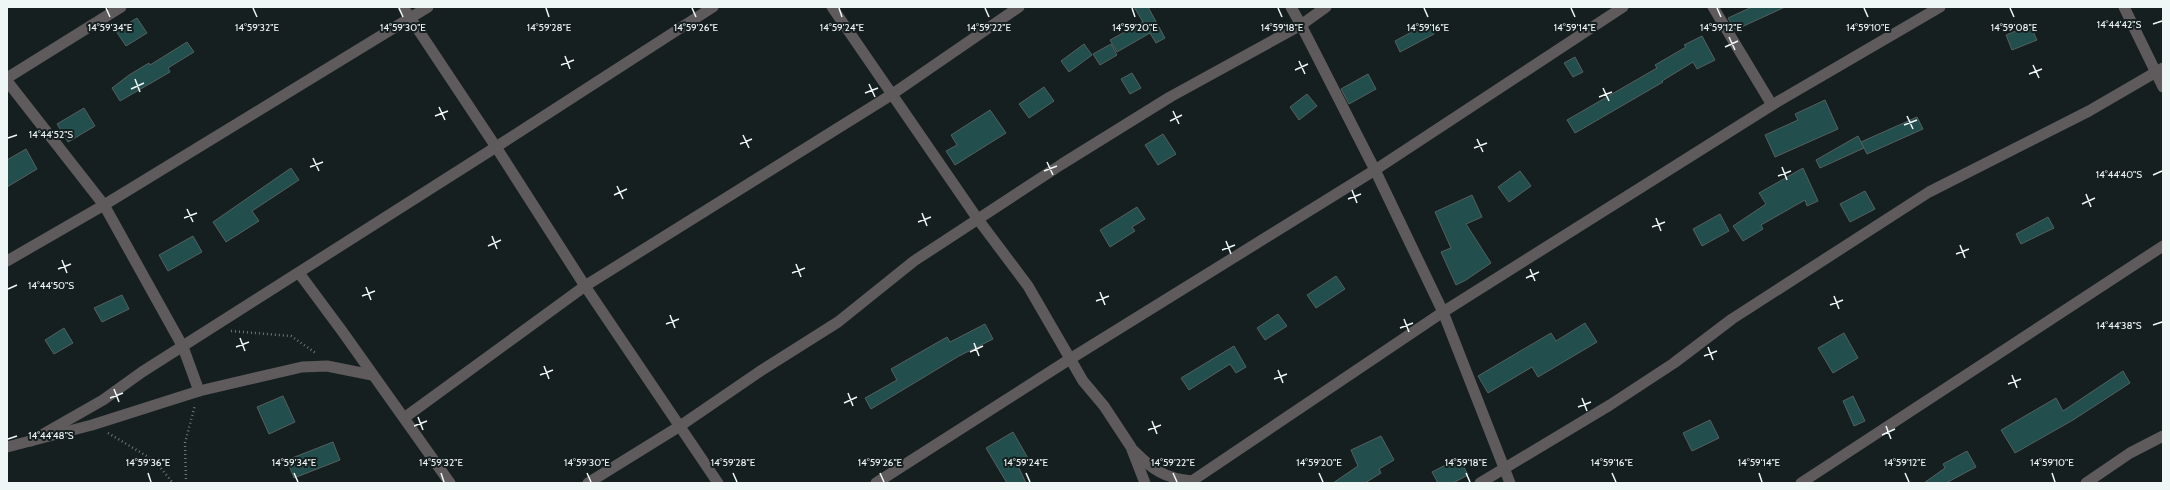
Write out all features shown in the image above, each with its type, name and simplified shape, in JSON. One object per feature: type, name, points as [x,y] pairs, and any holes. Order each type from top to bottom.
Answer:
[{"type":"street","points":[[7,78],[121,7]]},
{"type":"street","points":[[403,7],[496,147],[584,286],[718,483]]},
{"type":"street","points":[[7,261],[104,205],[428,7]]},
{"type":"street","points":[[31,440],[103,400],[142,372],[713,7]]},
{"type":"street","points":[[832,7],[891,95],[977,218],[1028,286],[1084,381],[1104,406],[1131,447],[1146,462],[1162,474],[1171,478],[1190,482],[1443,312],[1772,105],[1940,7]]},
{"type":"street","points":[[404,418],[584,286],[891,95],[1019,7]]},
{"type":"street","points":[[1290,7],[1301,25],[1375,170],[1443,312],[1510,483]]},
{"type":"street","points":[[588,483],[680,426],[759,372],[838,322],[914,261],[977,218],[1170,97],[1301,25],[1326,7]]},
{"type":"street","points":[[876,483],[1070,359],[1375,170],[1622,7]]},
{"type":"street","points":[[1713,7],[1772,105]]},
{"type":"street","points":[[2124,7],[2160,70],[2163,87]]},
{"type":"street","points":[[1480,483],[1610,405],[1674,363],[1732,319],[1929,192],[2089,112],[2160,70]]},
{"type":"street","points":[[7,82],[104,205],[183,347],[199,391]]},
{"type":"street","points":[[1801,483],[2163,246]]},
{"type":"street","points":[[299,273],[450,483]]},
{"type":"street","points":[[7,447],[92,425],[199,391],[302,367],[327,366],[372,375]]},
{"type":"street","points":[[2086,483],[2130,453],[2163,436]]},
{"type":"street","points":[[1131,447],[1145,483]]},
{"type":"path","points":[[211,329],[291,336],[313,350],[327,366]]},
{"type":"path","points":[[186,483],[185,443],[199,391]]},
{"type":"path","points":[[92,425],[155,460],[173,483]]},
{"type":"building","points":[[1134,7],[1148,7],[1165,38],[1156,43],[1150,33],[1117,52],[1110,40],[1143,22]]},
{"type":"building","points":[[1752,7],[1785,7],[1735,30],[1728,18]]},
{"type":"building","points":[[137,18],[147,33],[126,46],[116,31]]},
{"type":"building","points":[[1428,23],[1434,34],[1400,52],[1395,41]]},
{"type":"building","points":[[2030,25],[2037,40],[2012,50],[2006,35]]},
{"type":"building","points":[[1702,36],[1715,60],[1697,69],[1693,62],[1662,81],[1663,82],[1575,133],[1567,120],[1657,68],[1655,65],[1686,47],[1684,45]]},
{"type":"building","points":[[187,42],[194,52],[168,68],[170,72],[120,101],[112,88],[129,75],[149,63],[150,65]]},
{"type":"building","points":[[1084,44],[1092,55],[1069,72],[1061,61]]},
{"type":"building","points":[[1111,44],[1117,55],[1100,65],[1093,54]]},
{"type":"building","points":[[1575,57],[1583,72],[1573,77],[1564,63]]},
{"type":"building","points":[[1132,73],[1141,88],[1130,94],[1121,79]]},
{"type":"building","points":[[1368,74],[1376,89],[1349,104],[1341,89]]},
{"type":"building","points":[[1044,87],[1054,101],[1029,118],[1019,104]]},
{"type":"building","points":[[1307,94],[1317,106],[1299,120],[1290,107]]},
{"type":"building","points":[[1825,100],[1838,129],[1775,157],[1765,135],[1798,120],[1795,114]]},
{"type":"building","points":[[84,108],[95,126],[68,142],[57,124]]},
{"type":"building","points":[[990,110],[1006,133],[955,165],[946,151],[957,145],[951,135]]},
{"type":"building","points":[[1917,117],[1923,129],[1867,154],[1861,142]]},
{"type":"building","points":[[1163,134],[1176,154],[1158,165],[1145,145]]},
{"type":"building","points":[[1858,136],[1864,148],[1820,168],[1816,160]]},
{"type":"building","points":[[26,149],[37,169],[7,187],[7,160]]},
{"type":"building","points":[[291,168],[299,180],[252,211],[259,221],[226,242],[213,222]]},
{"type":"building","points":[[1803,168],[1818,201],[1807,206],[1805,200],[1761,225],[1763,229],[1743,241],[1733,226],[1766,204],[1759,193]]},
{"type":"building","points":[[1520,171],[1531,186],[1509,202],[1498,187]]},
{"type":"building","points":[[1865,191],[1875,209],[1850,222],[1840,204]]},
{"type":"building","points":[[1472,195],[1482,217],[1466,224],[1491,263],[1456,285],[1441,252],[1451,248],[1435,212]]},
{"type":"building","points":[[1137,207],[1145,219],[1132,227],[1135,231],[1110,247],[1100,230]]},
{"type":"building","points":[[1720,214],[1729,231],[1702,246],[1693,229]]},
{"type":"building","points":[[2048,217],[2054,228],[2021,244],[2016,234]]},
{"type":"building","points":[[193,236],[202,252],[168,271],[159,255]]},
{"type":"building","points":[[1336,276],[1345,289],[1316,308],[1307,295]]},
{"type":"building","points":[[122,295],[129,309],[102,322],[94,308]]},
{"type":"building","points":[[1278,314],[1287,326],[1265,340],[1257,328]]},
{"type":"building","points":[[1585,323],[1597,342],[1538,377],[1532,367],[1488,393],[1478,376],[1551,333],[1556,341]]},
{"type":"building","points":[[985,324],[993,339],[959,356],[871,409],[865,398],[897,380],[891,369],[947,337],[950,342]]},
{"type":"building","points":[[64,328],[73,343],[54,354],[45,340]]},
{"type":"building","points":[[1844,333],[1858,358],[1833,373],[1818,348]]},
{"type":"building","points":[[1234,346],[1246,367],[1236,373],[1230,364],[1189,390],[1181,378]]},
{"type":"building","points":[[2123,371],[2130,383],[2073,420],[2015,453],[2001,430],[2056,398],[2063,411]]},
{"type":"building","points":[[283,396],[295,422],[269,434],[257,407]]},
{"type":"building","points":[[1853,396],[1865,421],[1854,426],[1843,401]]},
{"type":"building","points":[[1710,420],[1719,438],[1692,451],[1683,433]]},
{"type":"building","points":[[1013,432],[1029,460],[1018,466],[1026,483],[1007,483],[986,448]]},
{"type":"building","points":[[1381,436],[1394,460],[1379,469],[1381,473],[1365,483],[1333,483],[1358,466],[1351,450]]},
{"type":"building","points":[[333,442],[340,460],[294,478],[287,460]]},
{"type":"building","points":[[1967,451],[1976,467],[1946,483],[1924,483],[1945,468],[1943,464]]},
{"type":"building","points":[[1459,458],[1468,475],[1453,483],[1438,483],[1432,472]]}]
